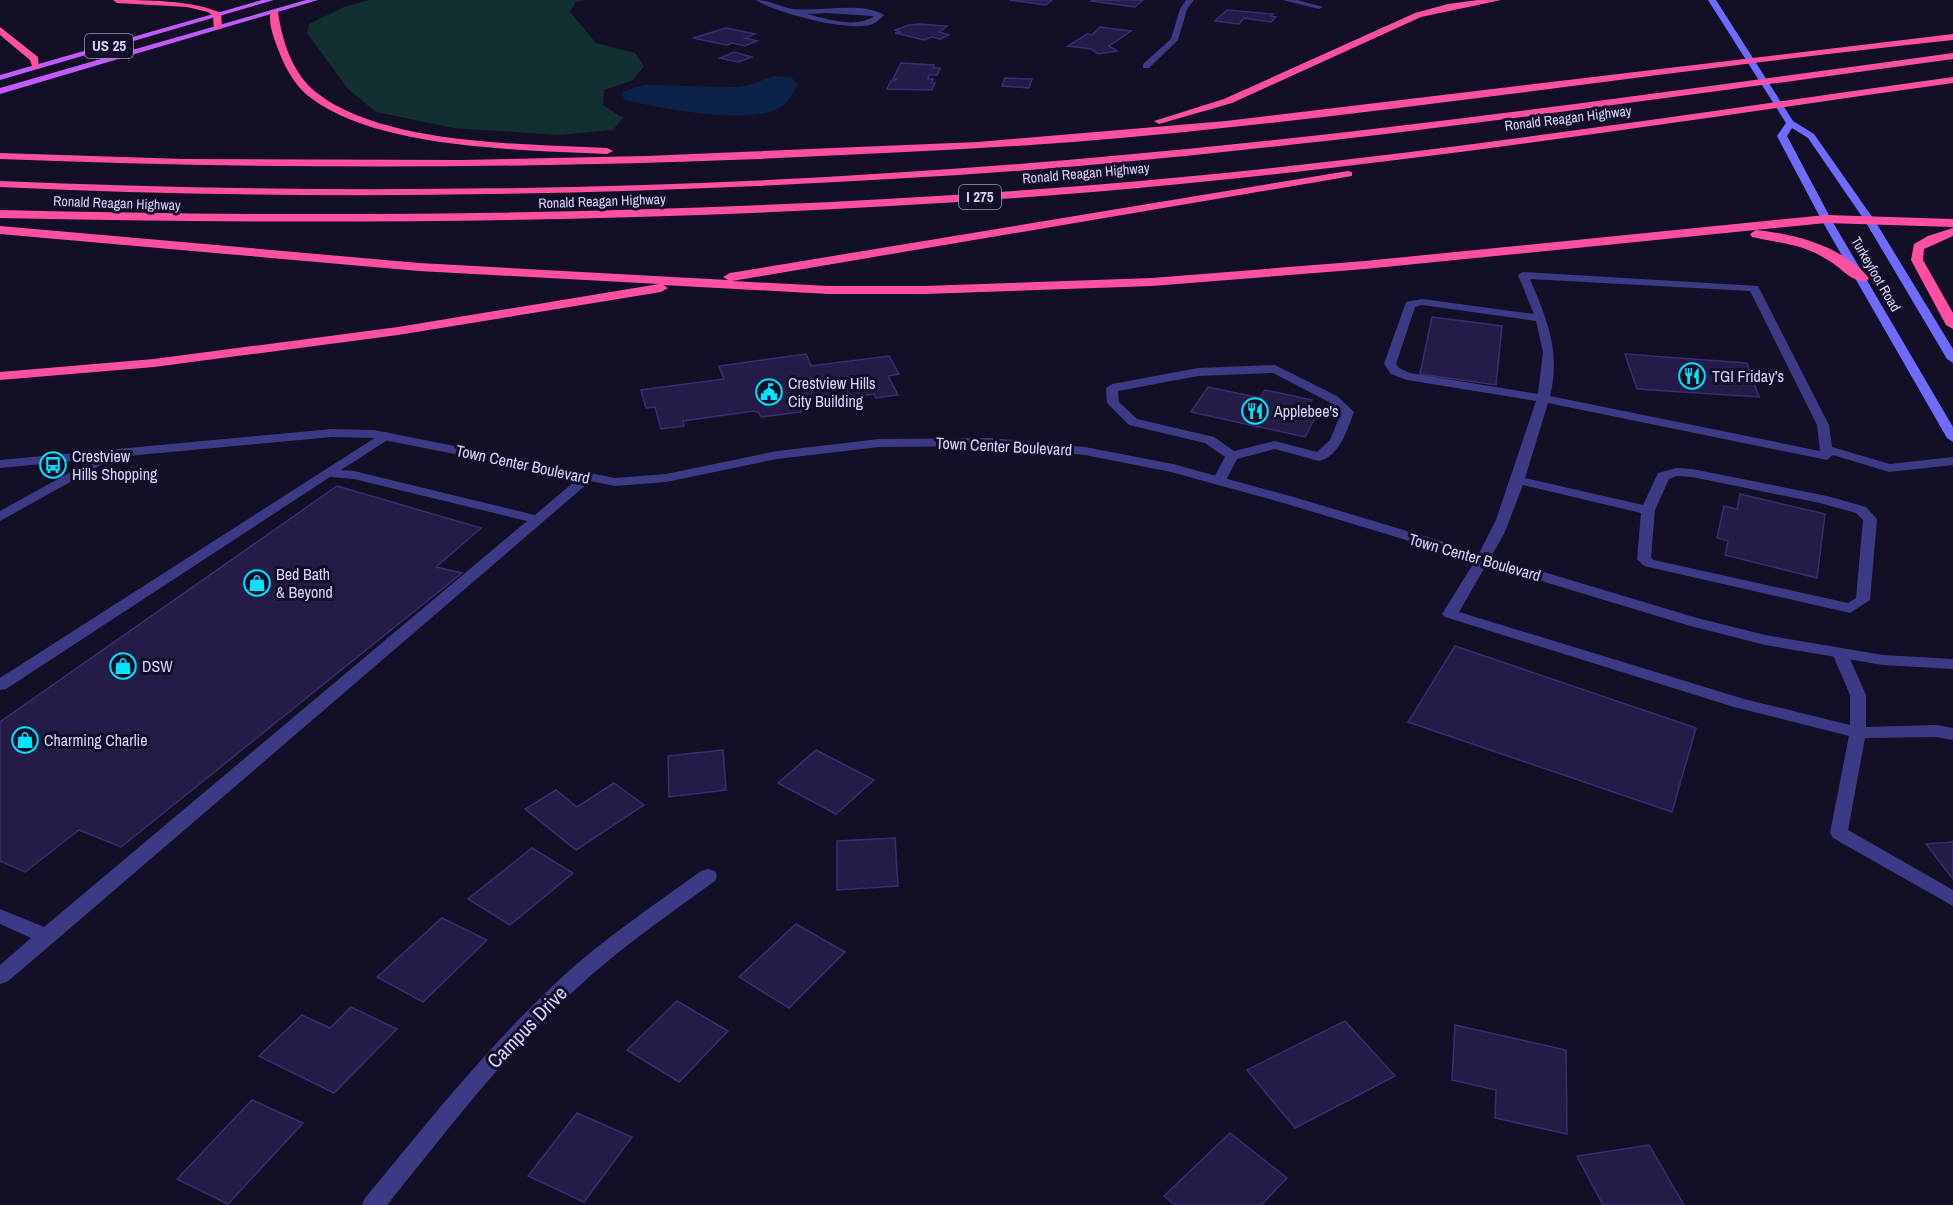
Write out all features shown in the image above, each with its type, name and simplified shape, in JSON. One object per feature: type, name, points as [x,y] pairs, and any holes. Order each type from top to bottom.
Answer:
[{"type":"highway","points":[[117,0],[210,8],[218,15],[217,28]]},
{"type":"highway","points":[[158,2],[180,0]]},
{"type":"highway","points":[[1043,140],[1151,123],[1201,111],[1249,92],[1411,18],[1448,7],[1497,0]]},
{"type":"highway","points":[[274,12],[278,34],[296,76],[305,88],[316,98],[366,121],[419,134],[482,143],[743,156]]},
{"type":"highway","points":[[0,30],[36,59],[36,67]]},
{"type":"highway","points":[[0,156],[223,163],[532,163],[743,156],[1043,140],[1269,120],[1953,37]]},
{"type":"highway","name":"Ronald Reagan Highway","points":[[0,184],[260,192],[463,191],[747,183],[915,174],[1160,156],[1343,136],[1953,56]]},
{"type":"highway","name":"Ronald Reagan Highway","points":[[0,214],[293,221],[554,218],[800,209],[1095,188],[1309,168],[1953,80]]},
{"type":"highway","points":[[0,376],[154,363],[398,331],[1252,191],[1591,130]]},
{"type":"highway","points":[[0,230],[419,267],[829,290],[1031,288],[1152,282],[1377,264],[1826,219],[1953,223]]},
{"type":"highway","points":[[1689,233],[1737,232],[1790,238],[1835,256],[1862,278]]},
{"type":"highway","points":[[1953,232],[1932,239],[1918,247],[1917,260],[1953,325]]},
{"type":"main road","name":"US 25","points":[[0,78],[270,0]]},
{"type":"main road","name":"US 25","points":[[0,91],[314,0]]},
{"type":"main road","name":"Turkeyfoot Road","points":[[1712,0],[1790,123],[1811,136],[1870,221],[1953,359]]},
{"type":"main road","name":"Turkeyfoot Road","points":[[1790,123],[1782,136],[1826,219],[1953,438]]},
{"type":"street","points":[[760,0],[793,11],[813,13],[859,10],[871,11],[880,15],[872,22],[842,23],[801,16],[793,11]]},
{"type":"street","points":[[1146,66],[1173,43],[1179,27],[1179,15],[1190,0]]},
{"type":"street","points":[[1287,0],[1319,8]]},
{"type":"street","points":[[1541,318],[1422,302],[1410,304],[1390,364],[1395,371],[1407,376],[1543,398],[1827,456],[1823,425],[1754,288],[1522,275],[1541,318],[1549,351],[1549,379],[1543,398],[1517,480],[1509,507],[1483,559],[1450,614],[1740,703],[1858,733],[1936,731],[1953,734]]},
{"type":"street","points":[[1219,481],[1232,456],[1275,445],[1319,457],[1336,442],[1348,412],[1333,399],[1275,369],[1198,372],[1112,388],[1113,403],[1133,422],[1209,440],[1232,456]]},
{"type":"street","name":"Town Center Boulevard","points":[[0,464],[332,432],[384,436],[615,482],[666,478],[777,454],[879,443],[991,442],[1085,451],[1173,468],[1692,622],[1765,640],[1841,655],[1953,664]]},
{"type":"street","points":[[0,685],[384,436]]},
{"type":"street","points":[[1826,449],[1889,468],[1953,461]]},
{"type":"street","points":[[0,517],[112,453]]},
{"type":"street","points":[[1676,472],[1692,473],[1822,499],[1861,510],[1870,519],[1863,600],[1850,609],[1650,563],[1644,559],[1648,510],[1663,476],[1676,472]]},
{"type":"street","points":[[326,473],[354,476],[539,520]]},
{"type":"street","points":[[0,976],[587,478]]},
{"type":"street","points":[[1517,480],[1648,510]]},
{"type":"street","points":[[1841,655],[1858,695],[1858,733],[1839,833],[1953,899]]},
{"type":"street","name":"Campus Drive","points":[[373,1205],[486,1069],[550,1000],[608,949],[708,876]]},
{"type":"street","points":[[0,916],[47,937]]},
{"type":"green space","points":[[369,0],[585,0],[576,2],[570,12],[596,43],[635,53],[644,66],[633,80],[604,90],[603,105],[623,118],[613,130],[559,135],[454,128],[376,112],[348,89],[307,33],[309,24],[344,7]]},
{"type":"water","points":[[773,76],[791,77],[798,85],[781,107],[749,115],[682,111],[625,100],[622,95],[624,91],[644,85],[738,87]]},
{"type":"building","points":[[1009,0],[1052,0],[1046,5]]},
{"type":"building","points":[[1092,0],[1143,0],[1135,7]]},
{"type":"building","points":[[1227,10],[1273,14],[1271,16],[1276,17],[1271,22],[1244,18],[1239,24],[1215,21]]},
{"type":"building","points":[[919,24],[947,26],[939,32],[949,35],[940,39],[932,37],[924,40],[895,33],[900,32],[895,30]]},
{"type":"building","points":[[1100,27],[1131,31],[1109,46],[1117,51],[1098,54],[1091,49],[1068,46],[1087,34],[1092,35]]},
{"type":"building","points":[[726,28],[755,34],[745,38],[757,41],[745,46],[693,38]]},
{"type":"building","points":[[734,52],[752,57],[738,62],[720,58]]},
{"type":"building","points":[[901,63],[934,65],[933,68],[940,68],[937,75],[929,75],[928,79],[933,79],[931,83],[935,83],[932,90],[887,89],[891,81],[897,79],[893,79]]},
{"type":"building","points":[[1005,78],[1032,79],[1029,88],[1002,86]]},
{"type":"building","points":[[1432,317],[1502,326],[1496,385],[1420,374]]},
{"type":"building","name":"Crestview Hills City Building","points":[[806,354],[811,366],[889,356],[899,374],[888,376],[898,395],[876,398],[874,394],[803,404],[804,406],[799,407],[801,412],[761,417],[754,411],[683,421],[684,426],[661,429],[655,407],[646,408],[641,390],[724,379],[719,366]]},
{"type":"building","name":"TGI Friday’s","points":[[1625,354],[1747,363],[1759,397],[1637,389]]},
{"type":"building","name":"Applebee's","points":[[1208,387],[1260,398],[1265,390],[1312,400],[1308,408],[1319,410],[1305,437],[1191,412]]},
{"type":"building","points":[[337,486],[481,528],[436,567],[462,573],[121,847],[79,830],[25,872],[0,861],[0,722]]},
{"type":"building","points":[[1740,494],[1825,514],[1817,578],[1725,555],[1728,541],[1717,538],[1724,506],[1737,509]]},
{"type":"building","points":[[1455,646],[1696,728],[1672,812],[1408,722]]},
{"type":"building","points":[[723,750],[726,790],[669,797],[668,756]]},
{"type":"building","points":[[816,750],[874,780],[836,814],[778,783]]},
{"type":"building","points":[[614,783],[644,805],[576,850],[525,809],[556,790],[577,807]]},
{"type":"building","points":[[895,838],[898,886],[837,890],[837,841]]},
{"type":"building","points":[[1953,842],[1953,879],[1926,844]]},
{"type":"building","points":[[532,848],[573,873],[510,925],[468,899]]},
{"type":"building","points":[[442,918],[487,940],[423,1002],[377,977]]},
{"type":"building","points":[[796,924],[845,952],[789,1008],[739,977]]},
{"type":"building","points":[[677,1001],[728,1031],[679,1082],[627,1050]]},
{"type":"building","points":[[351,1007],[397,1029],[334,1093],[259,1056],[302,1015],[330,1028]]},
{"type":"building","points":[[1345,1021],[1395,1076],[1295,1128],[1247,1070]]},
{"type":"building","points":[[1455,1025],[1566,1050],[1567,1134],[1495,1118],[1496,1090],[1452,1080]]},
{"type":"building","points":[[252,1100],[303,1123],[228,1204],[177,1179]]},
{"type":"building","points":[[577,1113],[632,1137],[584,1202],[528,1176]]},
{"type":"building","points":[[1230,1133],[1287,1178],[1261,1205],[1175,1205],[1164,1196]]},
{"type":"building","points":[[1649,1145],[1684,1205],[1603,1205],[1577,1156]]},
{"type":"place","name":"TGI Friday’s","points":[[1692,376]]},
{"type":"place","name":"Crestview Hills City Building","points":[[769,392]]},
{"type":"place","name":"Applebee's","points":[[1255,411]]},
{"type":"place","name":"Crestview Hills Shopping","points":[[53,465]]},
{"type":"place","name":"Bed Bath & Beyond","points":[[257,583]]},
{"type":"place","name":"DSW","points":[[123,666]]},
{"type":"place","name":"Charming Charlie","points":[[25,740]]}]
